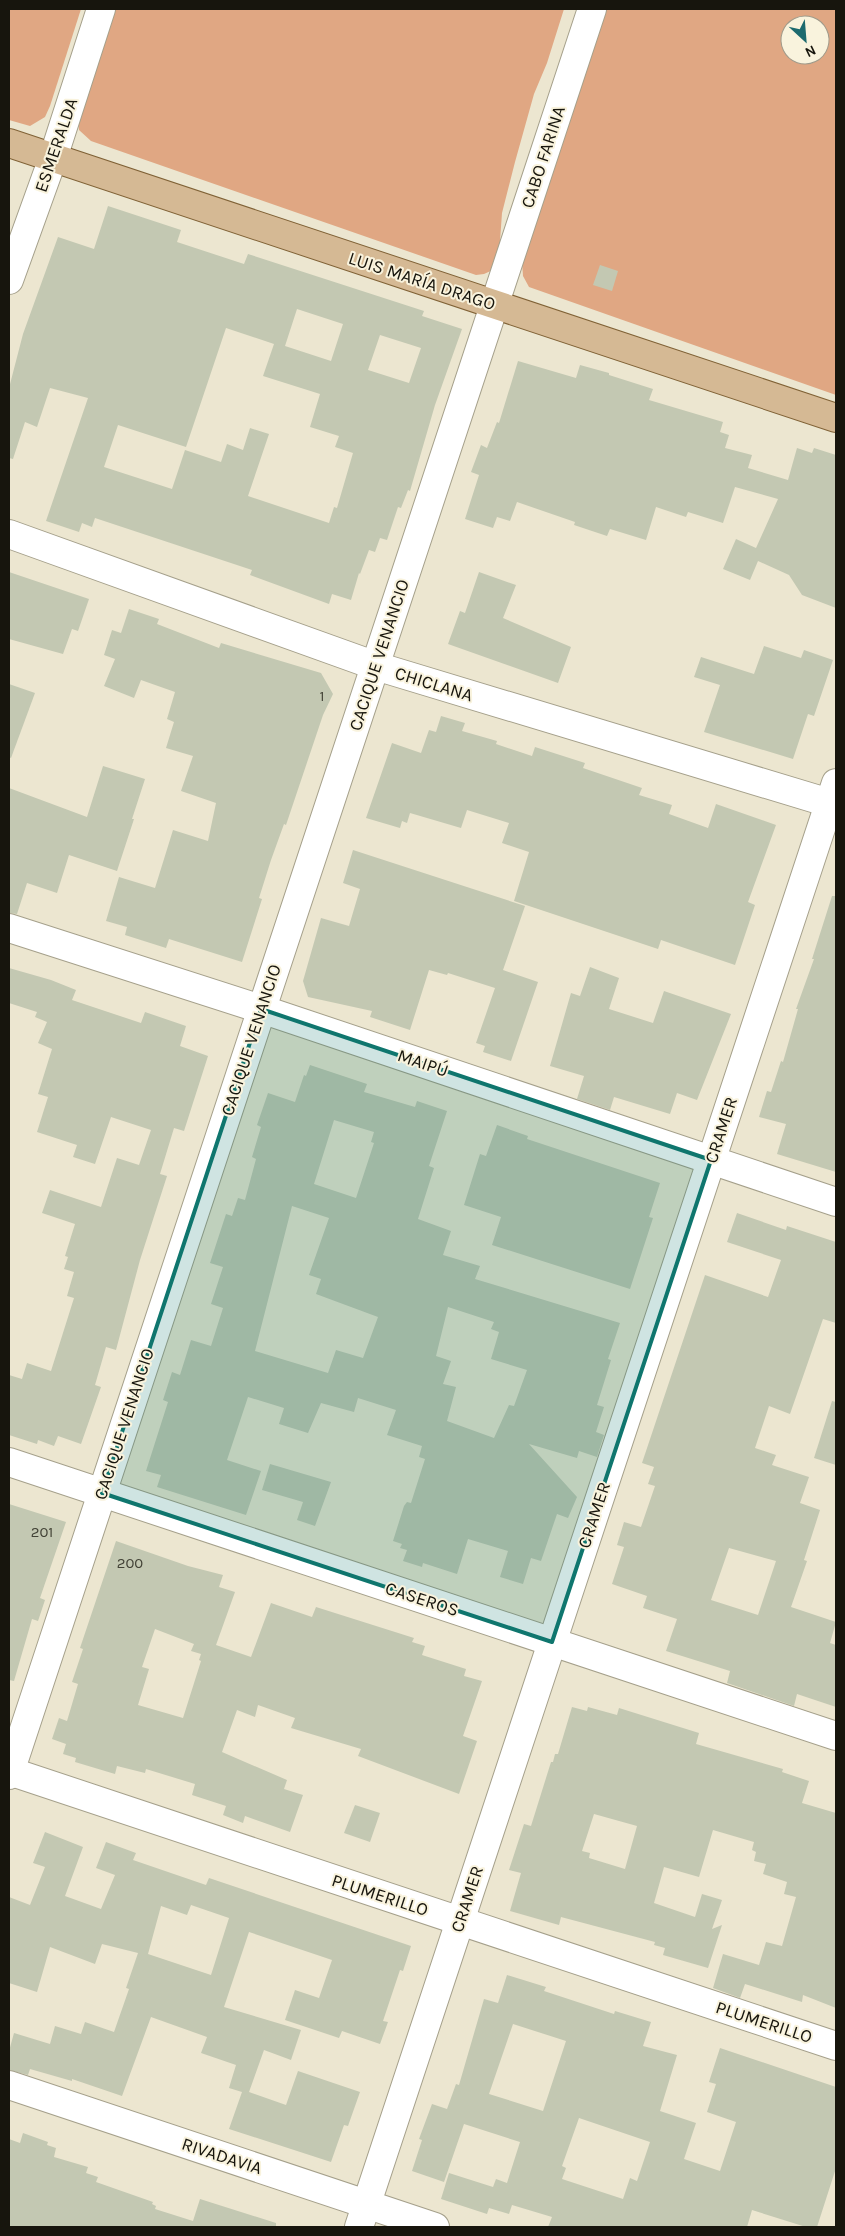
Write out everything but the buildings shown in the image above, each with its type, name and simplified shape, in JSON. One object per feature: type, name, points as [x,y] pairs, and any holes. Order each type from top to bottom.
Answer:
[{"type":"main road","name":"LUIS MARÍA DRAGO","points":[[9,143],[836,418]]},
{"type":"street","name":"ESMERALDA","points":[[9,280],[53,158],[101,9]]},
{"type":"street","name":"CABO FARINA","points":[[495,305],[592,9]]},
{"type":"street","name":"CACIQUE VENANCIO","points":[[9,1773],[495,305]]},
{"type":"street","name":"CHICLANA","points":[[9,534],[375,666],[834,797]]},
{"type":"street","name":"CRAMER","points":[[363,2216],[711,1160],[834,797]]},
{"type":"street","name":"MAIPÚ","points":[[9,928],[261,1009],[836,1202]]},
{"type":"street","name":"CASEROS","points":[[9,1462],[836,1736]]},
{"type":"street","name":"PLUMERILLO","points":[[9,1773],[836,2046]]},
{"type":"street","name":"RIVADAVIA","points":[[9,2085],[363,2216],[435,2227]]},
{"type":"highlighted area","points":[[261,1009],[711,1160],[552,1642],[102,1493]]},
{"type":"shaded area","points":[[9,9],[81,9],[50,106],[45,117],[30,126],[9,120]]},
{"type":"shaded area","points":[[115,9],[564,9],[547,63],[534,94],[515,162],[502,213],[499,255],[495,269],[476,275],[91,141],[79,130],[78,121]]},
{"type":"shaded area","points":[[604,9],[836,9],[836,395],[529,287],[523,276],[522,262]]}]
